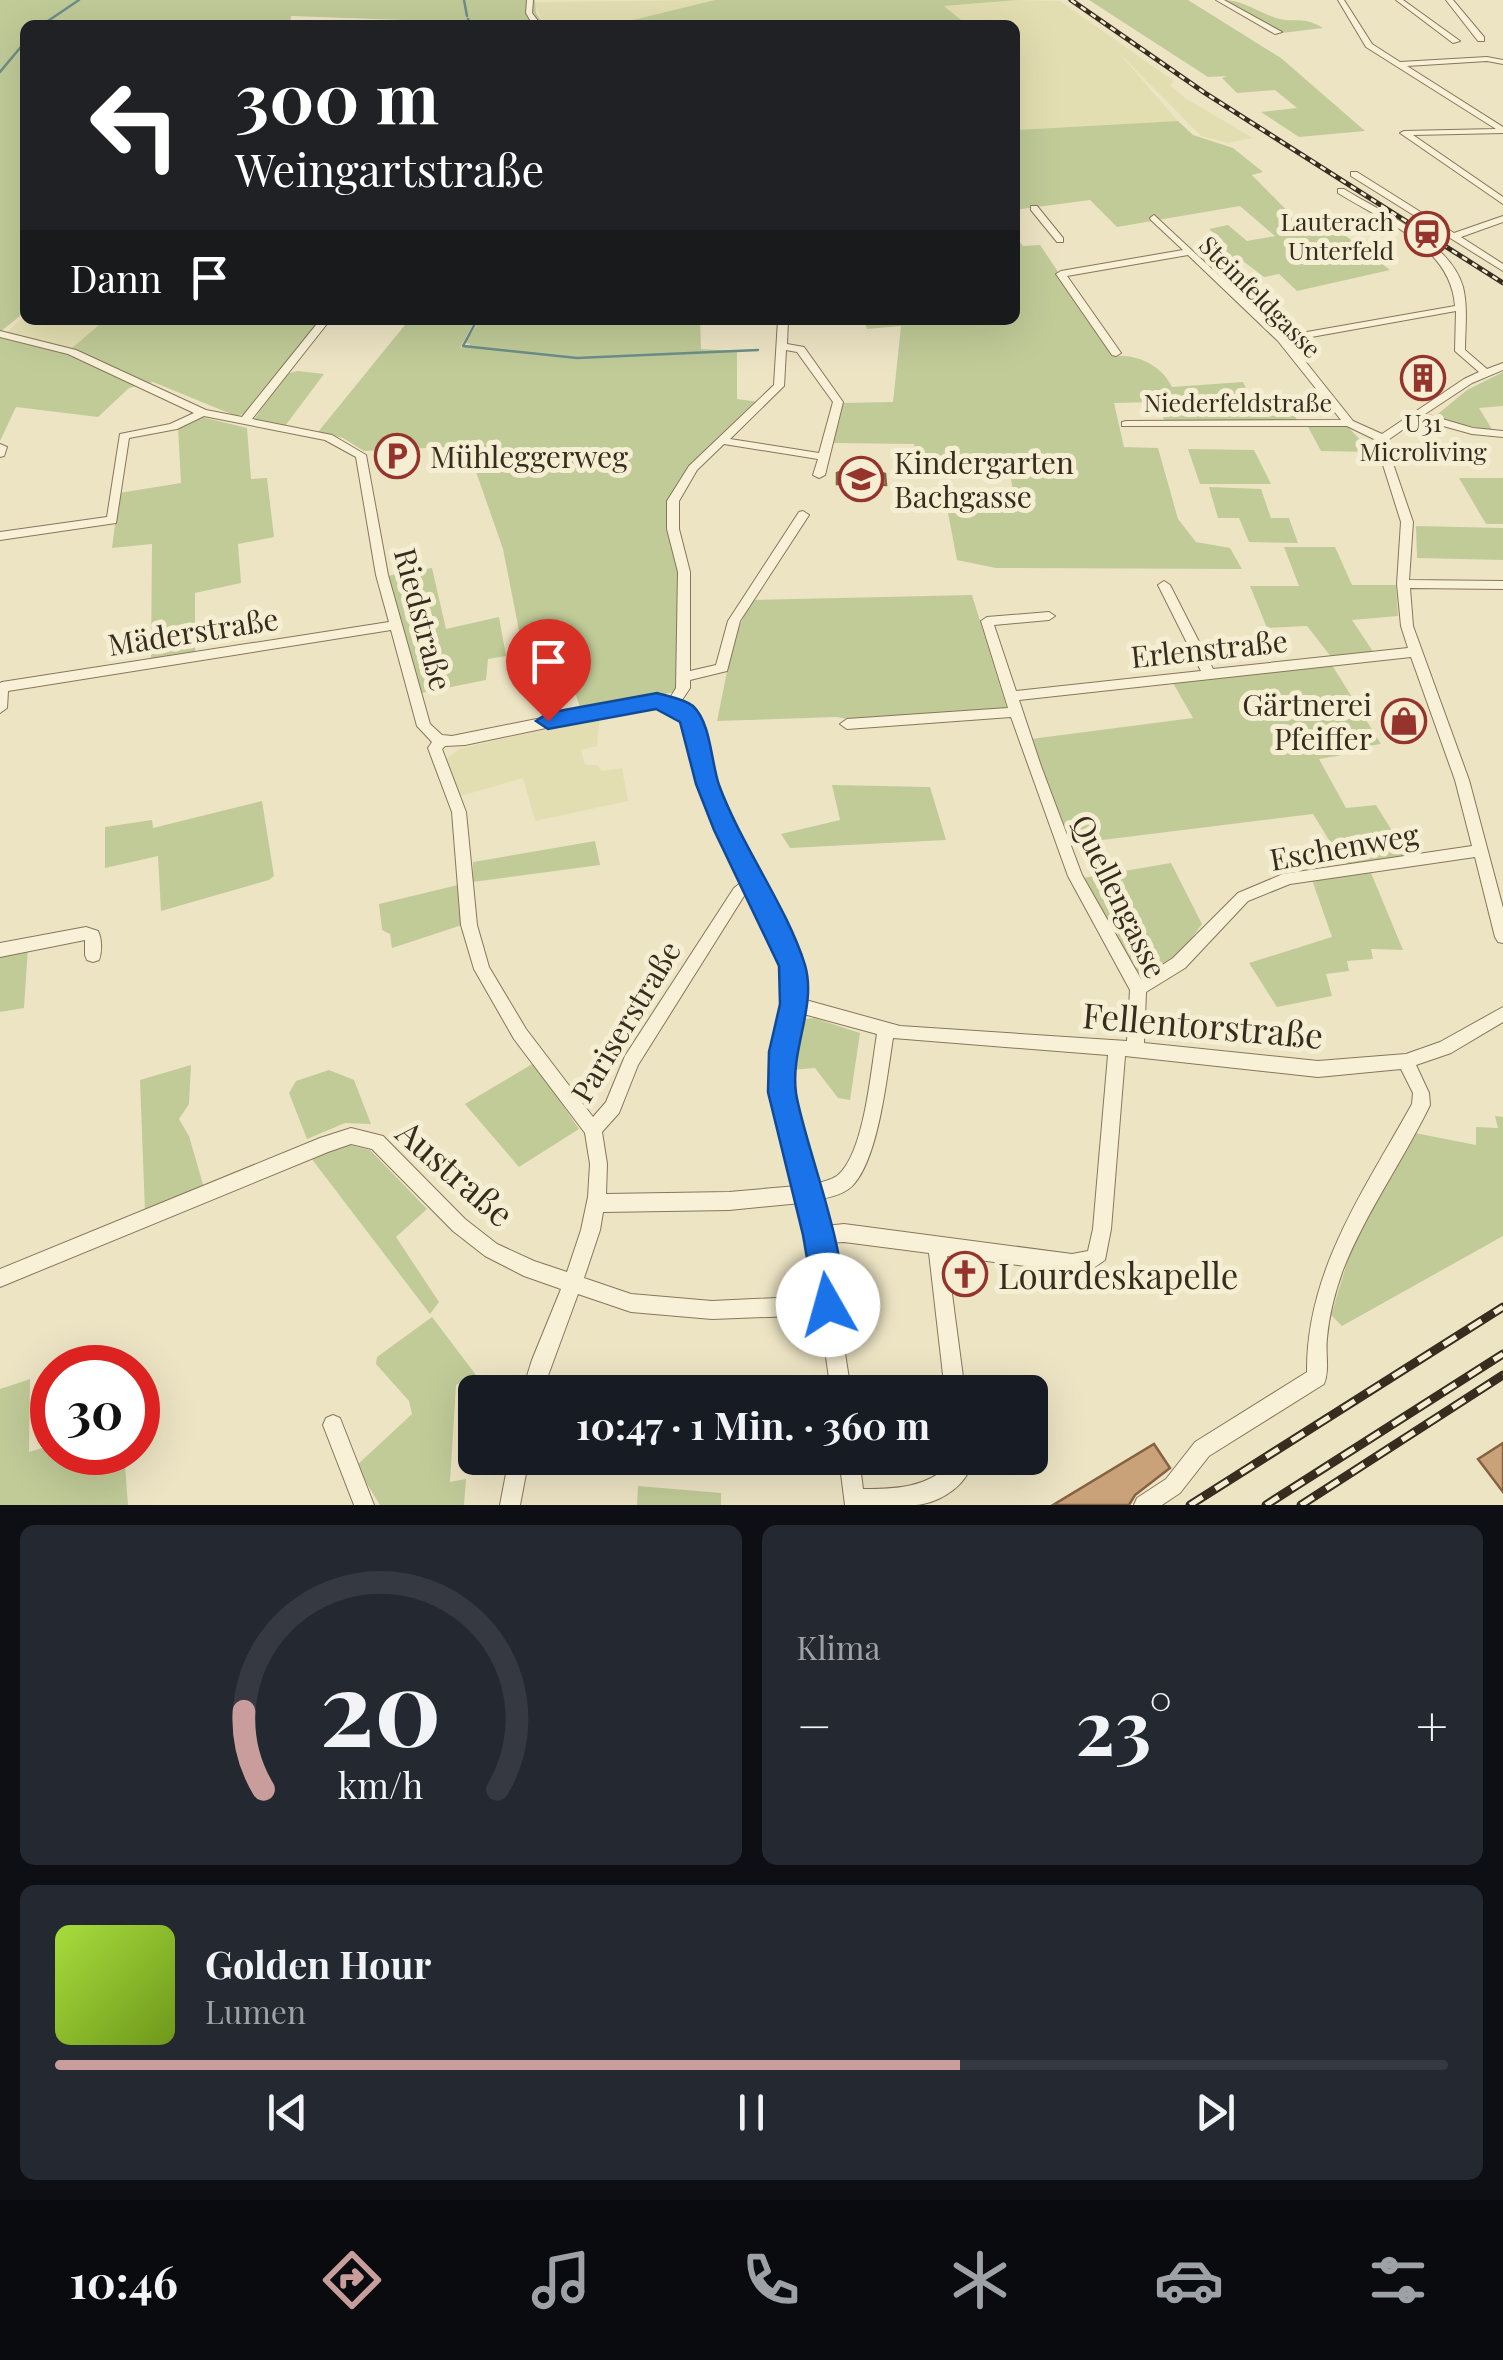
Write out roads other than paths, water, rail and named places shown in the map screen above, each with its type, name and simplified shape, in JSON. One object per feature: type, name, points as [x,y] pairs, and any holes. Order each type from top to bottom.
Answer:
[{"type":"street","points":[[1219,0],[1278,32]]},
{"type":"street","points":[[1341,0],[1361,38],[1503,130]]},
{"type":"street","points":[[1399,0],[1456,41]]},
{"type":"street","points":[[1450,0],[1481,40]]},
{"type":"street","points":[[1399,64],[1487,59],[1503,62]]},
{"type":"street","points":[[1503,130],[1404,133],[1503,201]]},
{"type":"street","points":[[1354,174],[1503,268]]},
{"type":"street","points":[[1341,191],[1429,249],[1454,278],[1461,353],[1486,372]]},
{"type":"street","points":[[1034,208],[1060,240]]},
{"type":"street","name":"Steinfeldgasse","points":[[1154,218],[1282,339],[1349,423],[1384,439]]},
{"type":"street","points":[[1456,236],[1503,219]]},
{"type":"street","points":[[1116,353],[1061,274],[1190,252]]},
{"type":"street","points":[[1282,339],[1459,308]]},
{"type":"street","points":[[244,422],[321,325]]},
{"type":"street","points":[[673,704],[683,688],[684,677],[684,572],[671,512],[681,482],[779,386],[783,325]]},
{"type":"street","name":"Riedstraße","points":[[0,334],[58,347],[158,388],[203,413],[328,436],[361,455],[395,625],[424,726],[441,741],[436,748],[459,812],[469,925],[482,969],[520,1034],[594,1130]]},
{"type":"street","points":[[783,347],[800,349],[838,402],[819,475]]},
{"type":"street","points":[[1503,366],[1486,372],[1384,439],[1384,454],[1407,522],[1402,584],[1413,652],[1462,780],[1477,851],[1503,938]]},
{"type":"street","points":[[0,536],[112,520],[124,436],[173,427],[203,413]]},
{"type":"street","points":[[1420,416],[1503,434]]},
{"type":"street","name":"Niederfeldstraße","points":[[1126,424],[1349,423]]},
{"type":"street","points":[[724,441],[823,457]]},
{"type":"street","points":[[684,677],[722,668],[734,621],[803,514]]},
{"type":"street","points":[[1402,584],[1503,585]]},
{"type":"street","points":[[1164,585],[1208,672]]},
{"type":"street","name":"Quellengasse","points":[[937,1246],[1072,1263],[1092,1260],[1098,1254],[1126,1048],[1138,989],[1075,876],[1015,712],[987,621],[1050,616]]},
{"type":"street","name":"Mäderstraße","points":[[1,688],[395,625]]},
{"type":"street","name":"Erlenstraße","points":[[1011,696],[1413,652]]},
{"type":"street","points":[[0,708],[1,688]]},
{"type":"street","points":[[441,741],[646,702],[673,704],[690,721],[708,784],[751,883],[789,955],[794,1004],[782,1052],[782,1092],[818,1235],[839,1375]]},
{"type":"street","points":[[847,724],[1015,712]]},
{"type":"street","name":"Eschenweg","points":[[1138,989],[1180,962],[1243,896],[1288,878],[1477,851]]},
{"type":"street","name":"Pariserstraße","points":[[538,1375],[596,1202],[600,1168],[594,1130],[613,1106],[640,1046],[739,892],[751,883]]},
{"type":"street","points":[[0,950],[86,933],[93,936],[93,954]]},
{"type":"street","name":"Fellentorstraße","points":[[794,1004],[886,1030],[992,1042],[1126,1048],[1318,1069],[1406,1061],[1445,1048],[1503,1014]]},
{"type":"street","points":[[596,1202],[754,1200],[843,1185],[865,1132],[886,1030]]},
{"type":"street","points":[[1144,1505],[1173,1486],[1195,1455],[1317,1377],[1314,1352],[1332,1277],[1352,1229],[1421,1105],[1421,1093],[1406,1061]]},
{"type":"street","name":"Austraße","points":[[0,1278],[351,1136],[377,1142],[458,1225],[491,1250],[572,1283],[631,1303],[712,1310],[828,1305]]},
{"type":"street","points":[[818,1235],[844,1233],[937,1246],[953,1375]]},
{"type":"street","points":[[332,1425],[364,1505]]},
{"type":"street","points":[[510,1505],[516,1475]]},
{"type":"street","points":[[852,1475],[854,1502],[904,1500],[926,1494],[955,1475]]},
{"type":"waterway","points":[[49,20],[79,0]]},
{"type":"waterway","points":[[464,0],[467,16]]},
{"type":"waterway","points":[[0,72],[20,48]]},
{"type":"waterway","points":[[474,325],[463,346],[577,358],[758,350]]},
{"type":"railway","points":[[1071,0],[1205,93],[1503,283]]},
{"type":"railway","points":[[1190,1505],[1503,1307]]},
{"type":"railway","points":[[1266,1505],[1503,1354]]},
{"type":"railway","points":[[1301,1505],[1503,1375]]},
{"type":"place","name":"Lauterach Unterfeld","points":[[1427,234]]},
{"type":"place","name":"U31 Microliving","points":[[1423,378]]},
{"type":"place","name":"Mühleggerweg","points":[[397,456]]},
{"type":"place","name":"Kindergarten Bachgasse","points":[[861,479]]},
{"type":"place","name":"Gärtnerei Pfeiffer","points":[[1404,721]]},
{"type":"place","name":"Lourdeskapelle","points":[[965,1274]]}]
